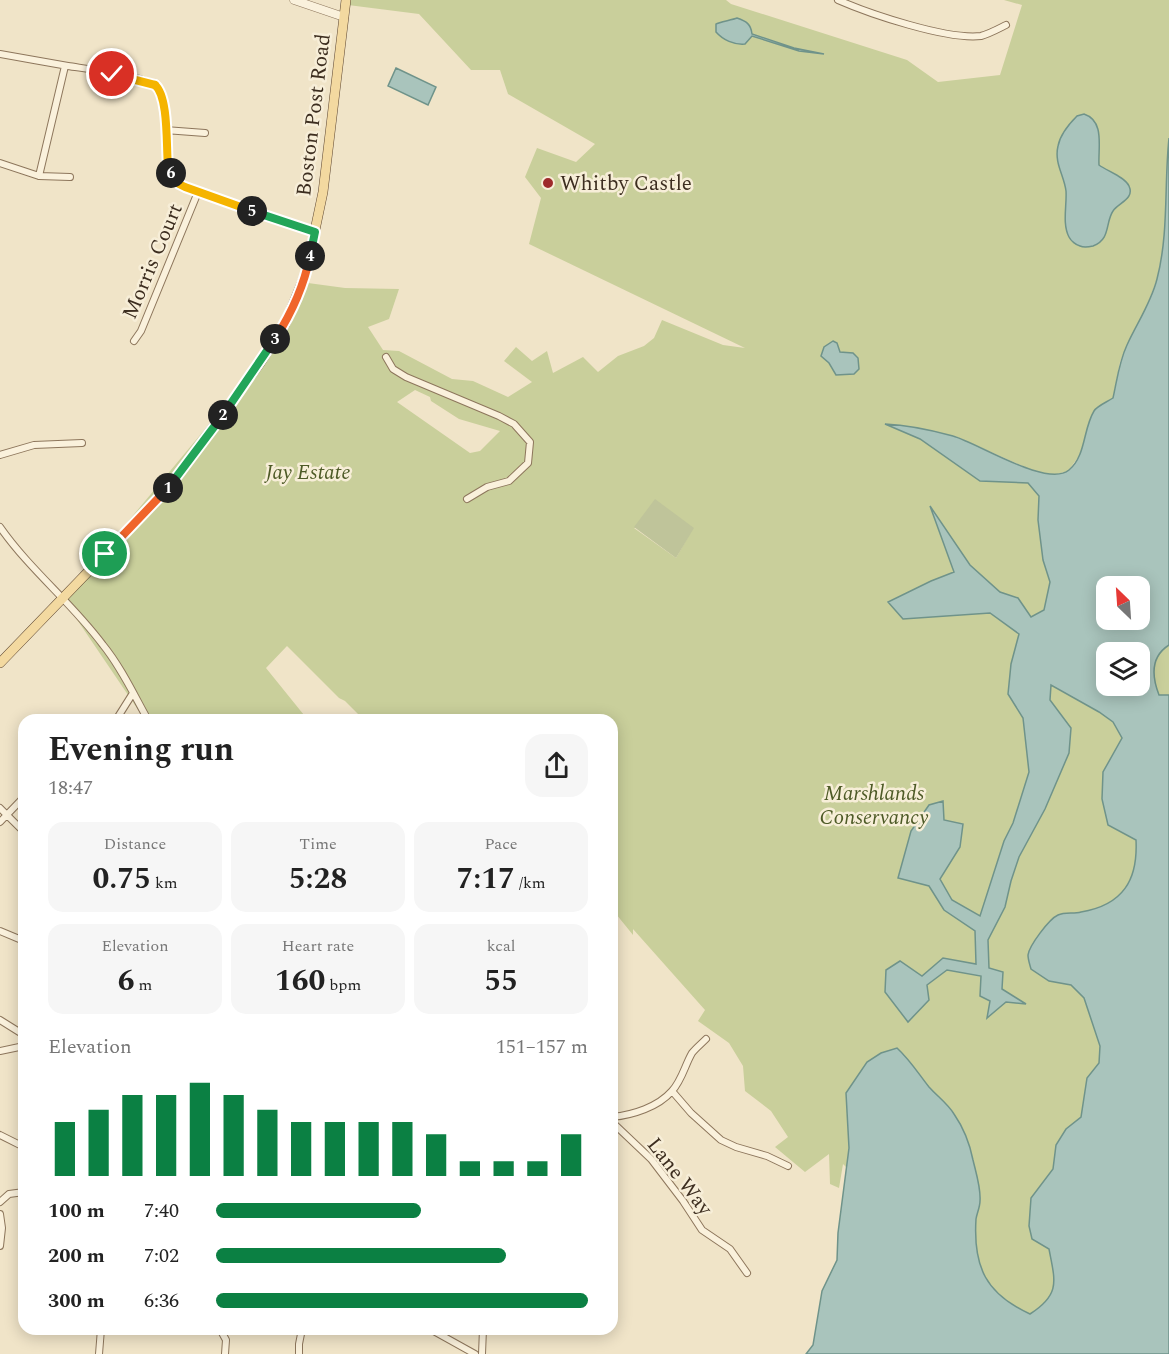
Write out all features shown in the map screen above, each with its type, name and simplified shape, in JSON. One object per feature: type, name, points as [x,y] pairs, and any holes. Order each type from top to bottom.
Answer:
[{"type":"main road","name":"Boston Post Road","points":[[0,663],[167,490],[260,363],[285,324],[306,273],[323,192],[346,0]]},
{"type":"street","points":[[294,0],[344,17]]},
{"type":"street","points":[[838,0],[940,33],[964,36],[983,35],[1006,25]]},
{"type":"street","points":[[0,54],[112,74],[153,85],[159,89],[164,104],[168,166],[174,178],[185,187],[198,192],[315,232]]},
{"type":"street","points":[[39,176],[65,66]]},
{"type":"street","points":[[165,130],[205,133]]},
{"type":"street","points":[[0,163],[39,176],[70,177]]},
{"type":"street","name":"Morris Court","points":[[134,341],[141,331],[198,192]]},
{"type":"street","points":[[386,357],[393,369],[405,378],[499,416],[514,424],[530,442],[528,463],[509,481],[487,487],[467,499]]},
{"type":"street","points":[[0,455],[34,445],[82,443]]},
{"type":"street","points":[[1,530],[104,646],[145,714]]},
{"type":"street","points":[[120,714],[133,693]]},
{"type":"street","points":[[0,822],[18,803]]},
{"type":"street","points":[[0,808],[18,826]]},
{"type":"street","points":[[0,931],[18,938]]},
{"type":"street","points":[[0,1020],[18,1031]]},
{"type":"street","points":[[618,1116],[641,1110],[672,1091],[693,1053],[706,1039]]},
{"type":"street","points":[[0,1051],[18,1047]]},
{"type":"street","points":[[672,1091],[691,1113],[721,1140],[736,1148],[767,1156],[788,1166]]},
{"type":"street","name":"Lane Way","points":[[618,1128],[651,1159],[684,1201],[702,1230],[730,1249],[747,1274]]},
{"type":"street","points":[[0,1135],[18,1144]]},
{"type":"street","points":[[0,1202],[9,1194],[18,1193]]},
{"type":"street","points":[[0,1214],[2,1228],[0,1246]]},
{"type":"street","points":[[99,1354],[101,1335]]},
{"type":"street","points":[[223,1335],[226,1340],[225,1354]]},
{"type":"street","points":[[299,1354],[301,1335]]},
{"type":"street","points":[[441,1335],[475,1354]]},
{"type":"street","points":[[482,1354],[483,1335]]},
{"type":"green space","points":[[349,0],[726,0],[731,4],[907,60],[938,82],[1000,75],[1022,5],[1004,0],[1169,0],[1169,138],[1164,244],[1157,279],[1144,313],[1120,362],[1113,398],[1095,410],[1079,456],[1068,471],[1050,476],[955,436],[922,430],[1156,530],[1169,562],[1169,818],[1104,1264],[1035,1318],[806,1354],[813,1345],[822,1291],[837,1260],[838,1233],[847,1168],[843,1164],[839,1188],[830,1184],[829,1154],[805,1172],[775,1147],[788,1137],[771,1111],[745,1091],[743,1066],[729,1043],[698,1021],[705,1010],[633,929],[633,935],[618,916],[618,714],[358,714],[287,646],[266,668],[303,714],[141,714],[59,593],[64,597],[75,585],[286,332],[285,324],[289,326],[308,283],[345,288],[399,289],[389,319],[368,327],[383,350],[399,351],[452,379],[473,381],[508,397],[532,382],[504,361],[516,347],[532,361],[547,351],[553,373],[583,357],[598,372],[618,356],[644,346],[654,338],[662,320],[723,345],[745,348],[529,244],[541,198],[525,177],[537,148],[576,162],[595,144],[508,94],[500,70],[471,70],[419,14],[348,5]],"holes":[[[415,390],[430,397],[431,401],[459,419],[500,431],[480,451],[470,453],[397,402]],[[634,528],[693,528],[676,558]]]},
{"type":"green space","points":[[655,499],[694,528],[676,558],[634,527]]},
{"type":"water","points":[[737,18],[748,23],[752,34],[794,48],[824,54],[799,51],[752,36],[745,44],[737,44],[725,40],[716,32],[716,24]]},
{"type":"water","points":[[396,68],[436,87],[428,105],[388,86]]},
{"type":"water","points":[[1084,114],[1091,117],[1098,128],[1099,165],[1124,180],[1129,186],[1130,194],[1113,211],[1103,239],[1093,246],[1082,247],[1074,243],[1067,232],[1066,191],[1057,152],[1065,130],[1077,116]]},
{"type":"water","points":[[1169,138],[1169,645],[1158,655],[1154,674],[1159,695],[1169,695],[1169,1354],[806,1354],[813,1345],[822,1291],[837,1260],[838,1233],[849,1148],[846,1093],[867,1062],[881,1053],[897,1048],[929,1087],[952,1110],[966,1136],[980,1191],[976,1236],[980,1265],[985,1277],[1003,1297],[1030,1314],[1047,1300],[1051,1293],[1054,1278],[1049,1249],[1032,1239],[1029,1226],[1031,1198],[1053,1169],[1056,1145],[1066,1129],[1081,1117],[1087,1078],[1099,1063],[1100,1046],[1084,998],[1071,985],[1049,981],[1031,969],[1028,955],[1036,939],[1054,917],[1096,909],[1117,897],[1131,879],[1136,840],[1108,825],[1102,799],[1103,772],[1122,738],[1113,722],[1051,685],[1050,700],[1071,728],[1069,753],[1045,809],[1019,857],[1005,907],[988,940],[989,968],[1003,972],[1002,989],[1026,1004],[1006,1002],[987,1018],[990,1001],[980,996],[981,976],[947,970],[927,985],[929,1000],[908,1022],[885,992],[886,970],[900,961],[922,976],[943,958],[976,964],[975,931],[944,910],[929,886],[898,878],[911,831],[929,805],[943,801],[944,820],[963,824],[960,847],[940,879],[952,900],[980,916],[1029,772],[1023,718],[1008,694],[1011,664],[1019,634],[990,613],[903,619],[888,602],[954,572],[930,506],[970,565],[1000,592],[1018,598],[1031,617],[1044,610],[1050,582],[1043,560],[1038,520],[1039,496],[1028,483],[980,481],[920,439],[885,424],[919,428],[953,436],[1029,469],[1045,473],[1059,474],[1069,470],[1079,457],[1094,411],[1113,398],[1124,351],[1148,305],[1161,262]]},
{"type":"water","points":[[833,341],[837,343],[840,352],[853,353],[858,358],[859,369],[854,374],[836,375],[829,363],[821,356],[824,347]]},
{"type":"place","name":"Whitby Castle","points":[[548,183]]},
{"type":"route","points":[[105,554],[167,490],[260,363],[285,324],[301,288],[315,232],[292,226],[179,184],[168,166],[164,104],[159,89],[142,80],[112,74]]},
{"type":"park label","name":"Jay Estate","points":[[308,472]]},
{"type":"park label","name":"Marshlands Conservancy","points":[[874,805]]}]
